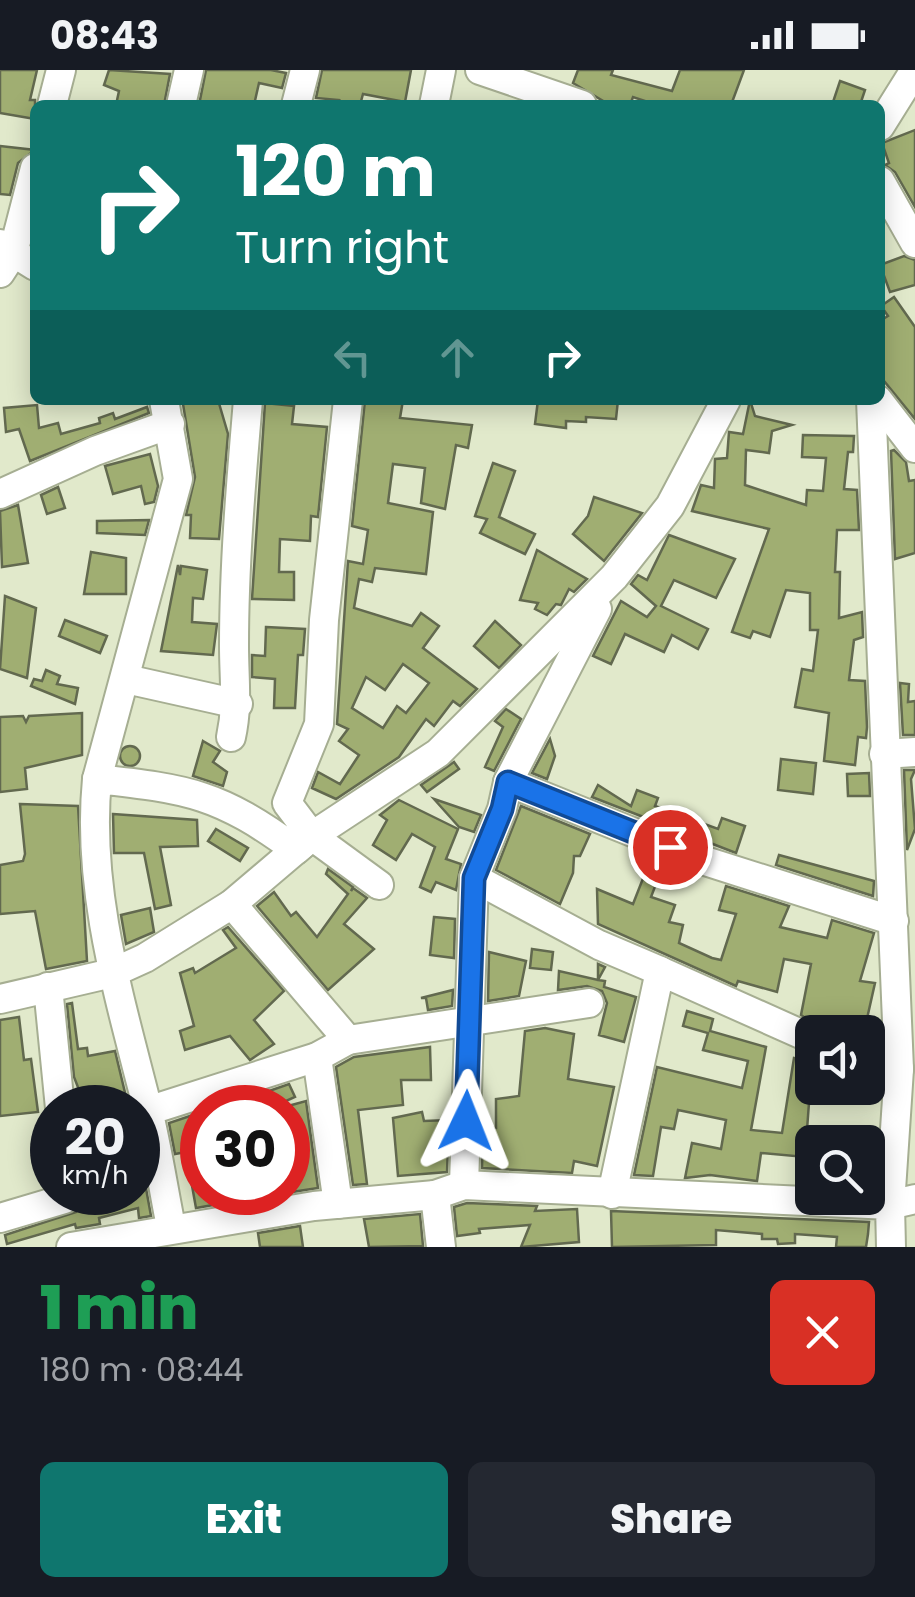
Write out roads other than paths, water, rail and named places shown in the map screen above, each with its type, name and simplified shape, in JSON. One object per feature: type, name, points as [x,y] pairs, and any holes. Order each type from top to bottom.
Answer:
[{"type":"street","points":[[53,100],[61,70]]},
{"type":"street","points":[[182,100],[189,70]]},
{"type":"street","points":[[297,100],[305,70]]},
{"type":"street","points":[[435,100],[441,70]]},
{"type":"street","points":[[480,70],[523,77],[571,100]]},
{"type":"street","points":[[885,118],[915,70]]},
{"type":"street","points":[[12,259],[30,188]]},
{"type":"street","points":[[885,190],[915,244]]},
{"type":"street","points":[[231,738],[238,704],[234,646],[238,521],[248,405]]},
{"type":"street","points":[[304,843],[286,803],[318,724],[324,620],[347,405]]},
{"type":"street","points":[[1,992],[48,987],[112,973],[145,958],[232,904],[304,843],[438,753],[614,577],[670,506],[723,405]]},
{"type":"street","points":[[874,405],[884,754],[902,830],[894,921],[902,1202],[891,1247]]},
{"type":"street","points":[[878,405],[915,448]]},
{"type":"street","points":[[0,494],[167,412],[178,480],[97,779],[96,858],[112,973],[137,1085]]},
{"type":"street","points":[[464,1185],[474,878],[502,809],[508,782],[614,577]]},
{"type":"street","points":[[126,679],[238,704]]},
{"type":"street","points":[[884,754],[915,752]]},
{"type":"street","points":[[97,779],[206,795],[379,885]]},
{"type":"street","points":[[508,782],[702,860],[894,921]]},
{"type":"street","points":[[474,878],[599,945],[795,1031]]},
{"type":"street","points":[[232,904],[348,1040]]},
{"type":"street","points":[[612,1194],[660,971]]},
{"type":"street","points":[[48,987],[58,1085]]},
{"type":"street","points":[[160,1108],[317,1057],[348,1040],[590,1003]]},
{"type":"street","points":[[317,1057],[338,1204]]},
{"type":"street","points":[[885,1065],[898,1069]]},
{"type":"street","points":[[160,1180],[172,1228]]},
{"type":"street","points":[[72,1247],[338,1204],[435,1195],[464,1185],[612,1194],[902,1202]]},
{"type":"street","points":[[435,1195],[441,1247]]},
{"type":"street","points":[[0,1218],[30,1208]]},
{"type":"street","points":[[62,1247],[63,1215]]}]
